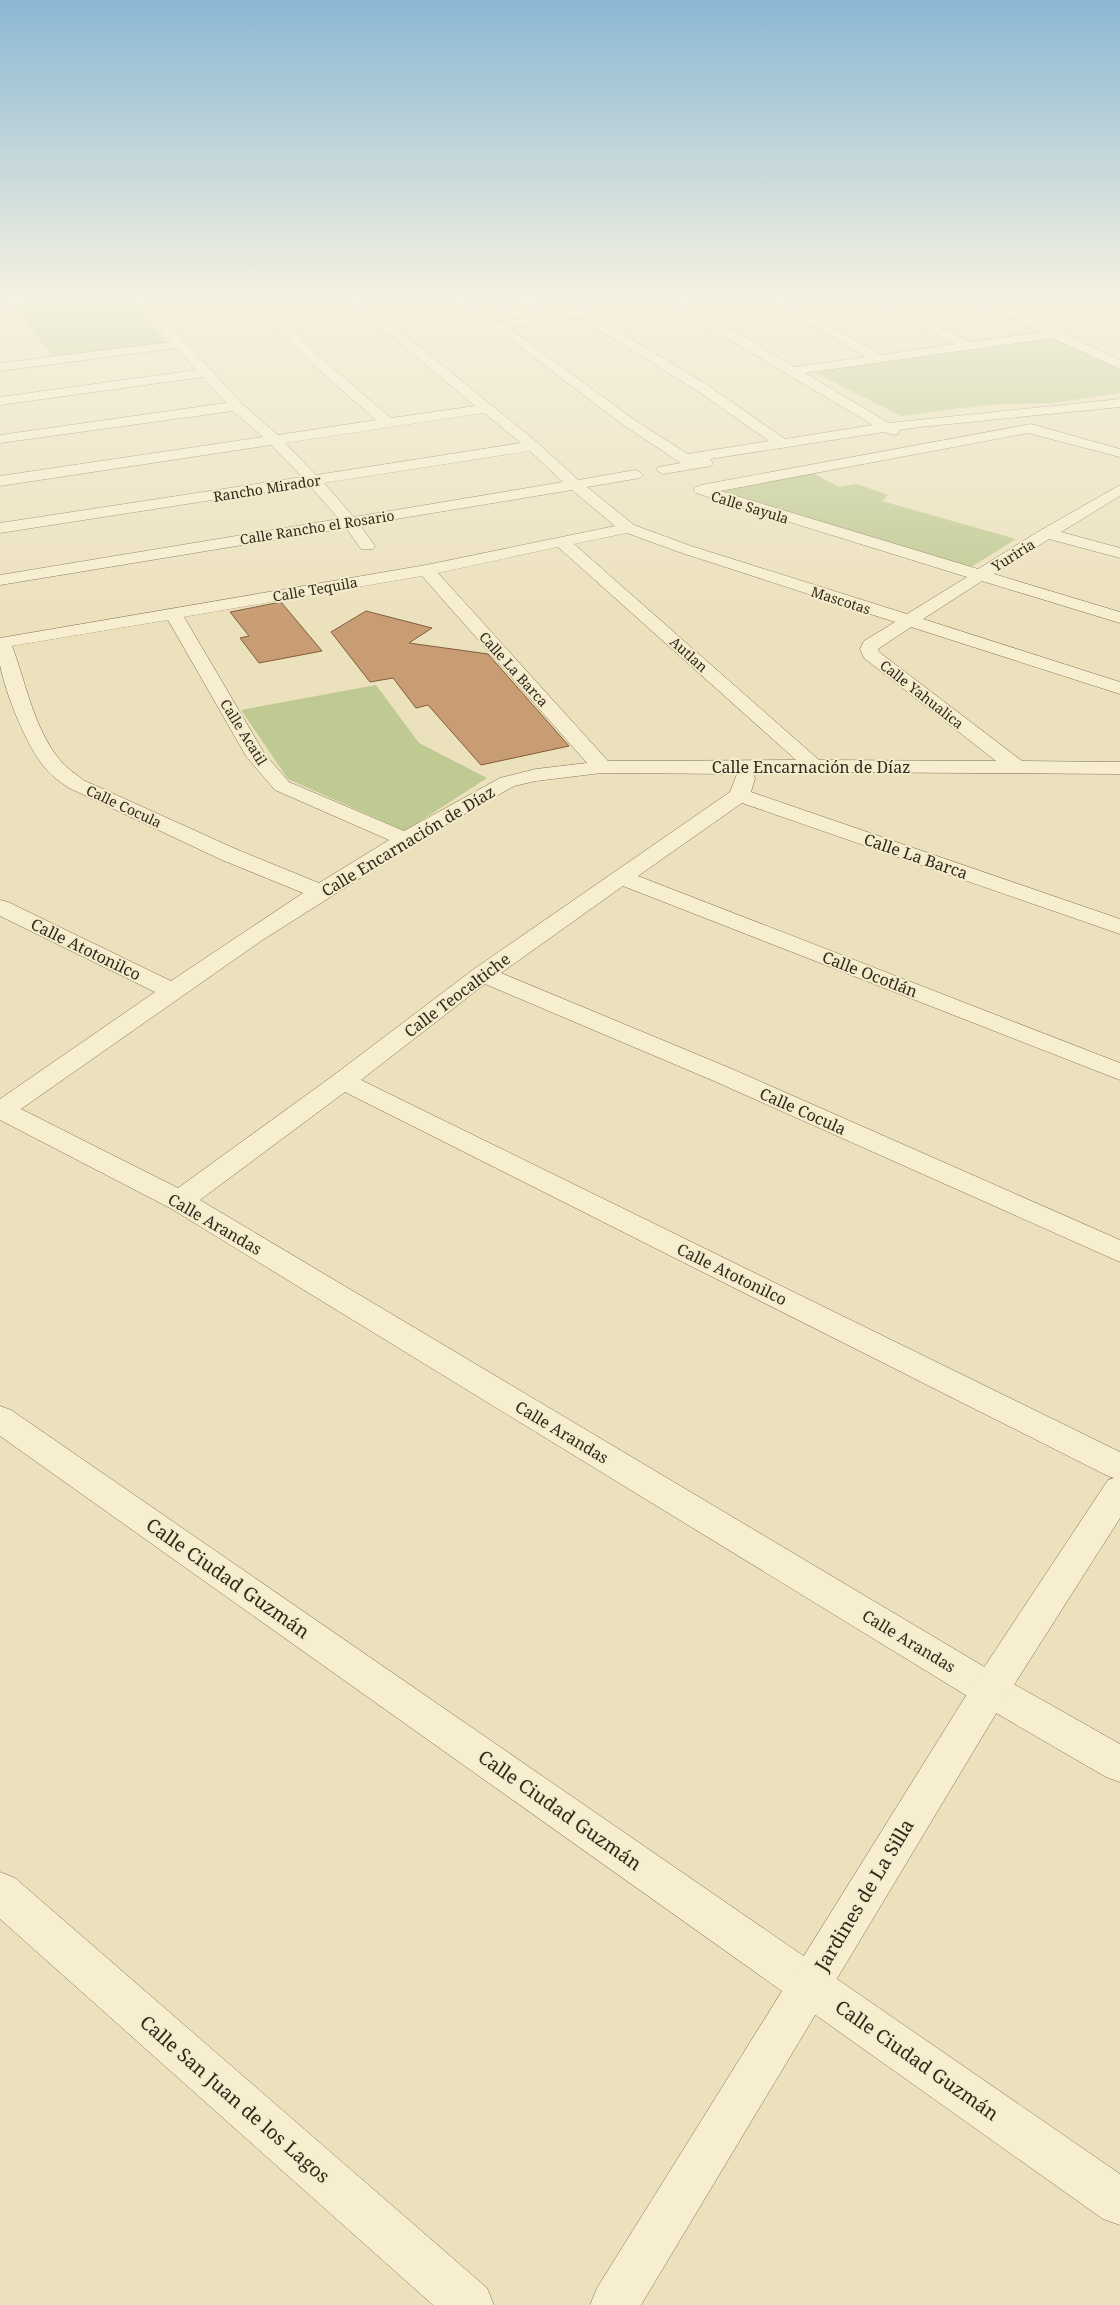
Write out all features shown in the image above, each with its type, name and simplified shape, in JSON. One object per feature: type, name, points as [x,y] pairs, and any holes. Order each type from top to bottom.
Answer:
[{"type":"street","points":[[233,403],[275,440],[314,481],[349,521],[367,546]]},
{"type":"street","points":[[363,403],[388,423]]},
{"type":"street","name":"Mascotas","points":[[479,403],[628,528],[684,549],[907,622],[1120,688]]},
{"type":"street","points":[[602,403],[690,462],[957,426]]},
{"type":"street","points":[[723,403],[783,444]]},
{"type":"street","points":[[845,403],[899,434]]},
{"type":"street","points":[[663,470],[690,462],[783,444],[886,427],[955,419],[1093,408],[1120,403]]},
{"type":"street","points":[[0,439],[236,406]]},
{"type":"street","points":[[0,481],[486,408]]},
{"type":"street","points":[[1030,428],[1120,413]]},
{"type":"street","points":[[1030,428],[1120,453]]},
{"type":"street","name":"Calle Sayula","points":[[1030,428],[701,490],[1120,618]]},
{"type":"street","name":"Rancho Mirador","points":[[0,528],[533,446]]},
{"type":"street","name":"Calle Rancho el Rosario","points":[[0,580],[634,475]]},
{"type":"street","name":"Yuriria","points":[[907,622],[1048,533],[1115,496]]},
{"type":"street","name":"Calle Tequila","points":[[1,643],[426,570],[628,528]]},
{"type":"street","points":[[1048,533],[1120,553]]},
{"type":"street","name":"Autlan","points":[[563,543],[814,766]]},
{"type":"street","name":"Calle La Barca","points":[[426,570],[602,767]]},
{"type":"street","name":"Calle Acatil","points":[[173,613],[256,756],[282,786],[405,839]]},
{"type":"street","name":"Calle Yahualica","points":[[907,622],[870,646],[868,651],[870,654],[1015,766]]},
{"type":"street","name":"Calle Cocula","points":[[1,643],[27,716],[49,761],[62,774],[76,784],[230,855],[320,892]]},
{"type":"street","name":"Calle Encarnación de Díaz","points":[[1,1110],[320,892],[405,839],[507,782],[536,775],[602,767],[1015,766],[1072,769],[1120,768]]},
{"type":"street","points":[[739,795],[749,768]]},
{"type":"street","points":[[1072,769],[1120,784]]},
{"type":"street","name":"Calle La Barca","points":[[739,795],[1120,927]]},
{"type":"street","name":"Calle Teocaltiche","points":[[180,1202],[483,974],[739,795]]},
{"type":"street","name":"Calle Ocotlán","points":[[620,877],[1120,1072]]},
{"type":"street","name":"Calle Atotonilco","points":[[0,908],[173,991]]},
{"type":"street","name":"Calle Cocula","points":[[483,974],[723,1075],[1120,1252]]},
{"type":"street","name":"Calle Atotonilco","points":[[343,1081],[1120,1467]]},
{"type":"street","name":"Calle Arandas","points":[[1,1110],[180,1202],[990,1690],[1120,1764]]},
{"type":"street","name":"Calle Ciudad Guzmán","points":[[0,1419],[1120,2202]]},
{"type":"street","name":"Jardines de La Silla","points":[[614,2305],[990,1690],[1120,1490]]},
{"type":"street","name":"Calle San Juan de los Lagos","points":[[0,1892],[470,2305]]},
{"type":"green space","points":[[874,403],[1055,403],[984,405],[901,416]]},
{"type":"green space","points":[[811,472],[839,487],[857,484],[888,495],[882,501],[1016,539],[968,569],[712,490]]},
{"type":"green space","points":[[376,685],[419,743],[487,778],[405,831],[288,779],[241,710]]},
{"type":"building","points":[[281,602],[322,651],[259,663],[240,638],[249,636],[230,612]]},
{"type":"building","points":[[366,611],[432,628],[409,643],[488,654],[569,746],[481,765],[428,705],[416,708],[393,678],[370,682],[331,632]]}]
